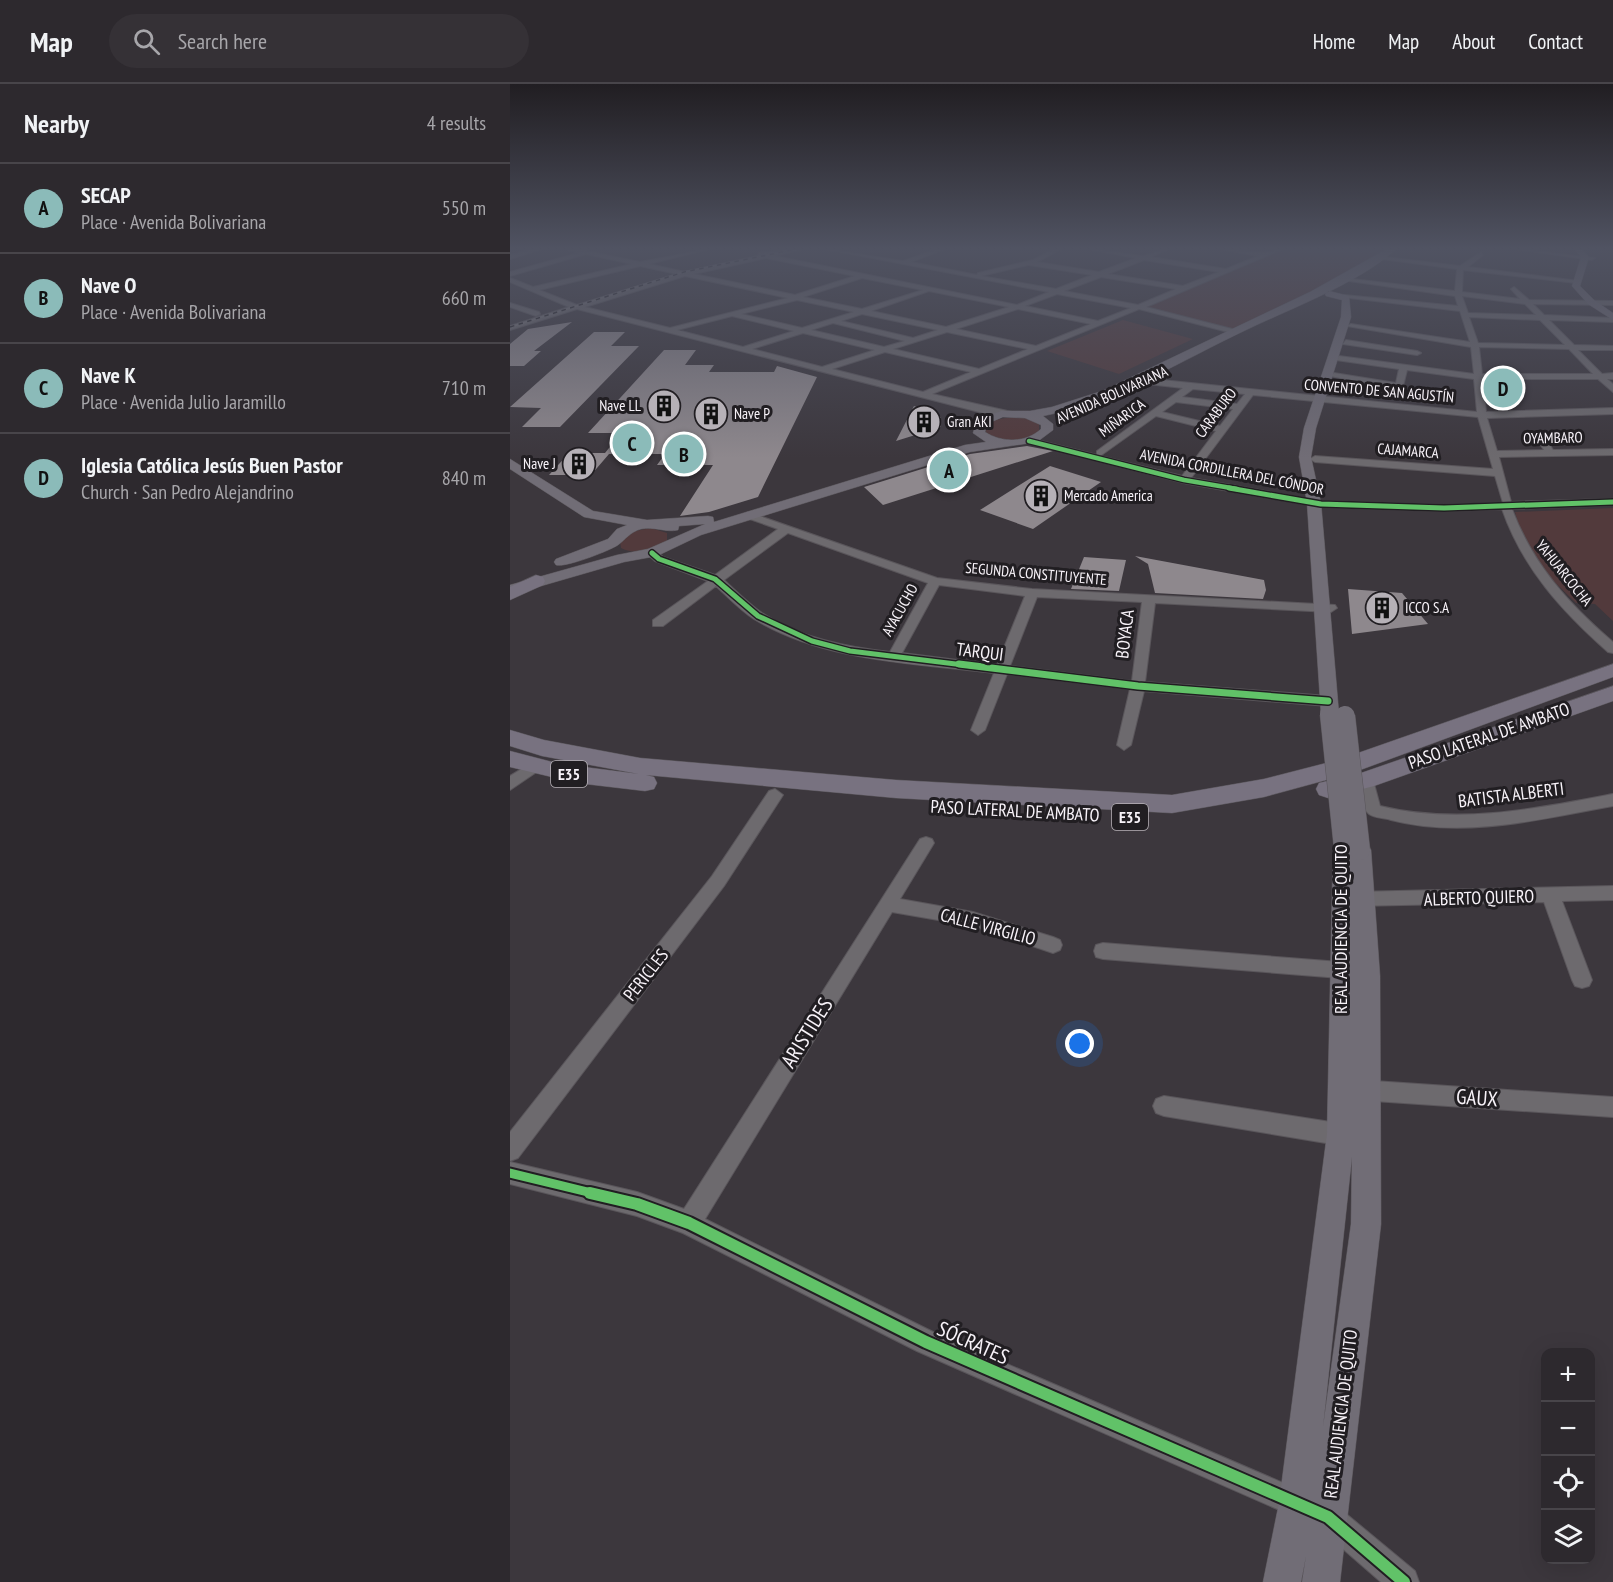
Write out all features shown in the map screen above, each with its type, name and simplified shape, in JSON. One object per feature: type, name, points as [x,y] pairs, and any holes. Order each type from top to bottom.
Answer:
[{"type":"highway","points":[[510,592],[536,581]]},
{"type":"highway","name":"PASO LATERAL DE AMBATO","points":[[510,759],[537,758],[908,790],[1172,804],[1264,788],[1344,767],[1613,670]]},
{"type":"highway","name":"PASO LATERAL DE AMBATO","points":[[537,758],[629,782],[891,805],[1174,819],[1273,804],[1365,780],[1613,693]]},
{"type":"highway","points":[[510,731],[537,758]]},
{"type":"highway","points":[[510,738],[537,758]]},
{"type":"main road","name":"AVENIDA BOLIVARIANA","points":[[510,580],[613,542],[629,528],[654,523],[704,521],[765,504],[964,440],[993,416],[1029,415],[1071,406],[1261,319]]},
{"type":"main road","name":"AVENIDA BOLIVARIANA","points":[[536,581],[634,555],[652,553],[748,515],[969,448],[1029,441],[1045,430],[1142,381],[1275,319]]},
{"type":"main road","name":"REAL AUDIENCIA DE QUITO","points":[[1345,319],[1323,399],[1315,459],[1334,710],[1352,849],[1354,899],[1368,976],[1353,1090]]},
{"type":"main road","name":"REAL AUDIENCIA DE QUITO","points":[[1317,500],[1305,457],[1306,442],[1334,376],[1352,319]]},
{"type":"main road","name":"AVENIDA BOLIVARIANA","points":[[1029,415],[1045,430]]},
{"type":"main road","name":"AVENIDA BOLIVARIANA","points":[[980,426],[988,439],[1013,443]]},
{"type":"main road","points":[[510,463],[589,514],[675,527],[679,537],[675,542]]},
{"type":"main road","points":[[510,471],[613,542],[618,551],[634,555]]},
{"type":"main road","name":"REAL AUDIENCIA DE QUITO","points":[[1321,1582],[1366,1224],[1353,1136],[1353,1090],[1340,970],[1354,899]]},
{"type":"main road","name":"REAL AUDIENCIA DE QUITO","points":[[1282,1582],[1297,1503],[1353,1136]]},
{"type":"street","points":[[510,327],[536,319]]},
{"type":"street","points":[[614,319],[921,396],[1010,414]]},
{"type":"street","points":[[620,319],[823,369],[921,396],[959,409],[980,426]]},
{"type":"street","points":[[670,330],[712,319]]},
{"type":"street","points":[[751,319],[981,372]]},
{"type":"street","points":[[744,349],[838,319]]},
{"type":"street","points":[[899,319],[1038,349]]},
{"type":"street","points":[[823,369],[982,319]]},
{"type":"street","points":[[1077,319],[1098,323]]},
{"type":"street","points":[[921,396],[1108,319]]},
{"type":"street","points":[[1184,319],[1233,332]]},
{"type":"street","name":"YAHUARCOCHA","points":[[1467,319],[1475,345],[1482,415],[1515,535],[1528,559],[1564,603],[1613,649]]},
{"type":"street","points":[[1498,319],[1582,319]]},
{"type":"street","points":[[1544,320],[1613,389]]},
{"type":"street","points":[[831,321],[913,341]]},
{"type":"street","points":[[1351,326],[1475,345],[1613,348]]},
{"type":"street","points":[[1346,342],[1417,353]]},
{"type":"street","points":[[1339,358],[1478,377],[1613,376]]},
{"type":"street","points":[[1334,376],[1399,386],[1404,367]]},
{"type":"street","name":"CONVENTO DE SAN AGUSTÍN","points":[[1142,381],[1482,415],[1613,411]]},
{"type":"street","name":"MIÑARICA","points":[[1100,453],[1190,387]]},
{"type":"street","name":"CARABURO","points":[[1186,477],[1250,393]]},
{"type":"street","points":[[1176,399],[1240,407]]},
{"type":"street","points":[[1155,413],[1223,430]]},
{"type":"street","name":"AVENIDA CORDILLERA DEL CÓNDOR","points":[[1045,430],[1100,453],[1186,477]]},
{"type":"street","points":[[1539,435],[1551,454]]},
{"type":"street","name":"AVENIDA CORDILLERA DEL CÓNDOR","points":[[1029,441],[1186,477],[1317,500],[1444,508],[1613,496]]},
{"type":"street","name":"OYAMBARO","points":[[1494,454],[1613,452]]},
{"type":"street","name":"CAJAMARCA","points":[[1315,459],[1499,473]]},
{"type":"street","name":"AVENIDA CORDILLERA DEL CÓNDOR","points":[[1506,503],[1613,502]]},
{"type":"street","name":"SEGUNDA CONSTITUYENTE","points":[[748,515],[935,581],[1032,593],[1326,608]]},
{"type":"street","points":[[658,622],[787,528]]},
{"type":"street","name":"TARQUI","points":[[652,553],[659,559],[715,579],[758,616],[812,641],[850,651],[1334,710]]},
{"type":"street","name":"AYACUCHO","points":[[894,656],[935,581]]},
{"type":"street","points":[[978,730],[1032,593]]},
{"type":"street","name":"BOYACA","points":[[1124,744],[1138,686],[1149,598]]},
{"type":"street","points":[[510,784],[537,758]]},
{"type":"street","name":"BATISTA ALBERTI","points":[[1365,780],[1370,804],[1375,810],[1452,822],[1613,800]]},
{"type":"street","name":"PERICLES","points":[[510,1150],[718,880],[775,795]]},
{"type":"street","name":"ARISTIDES","points":[[689,1223],[926,843]]},
{"type":"street","name":"ALBERTO QUIERO","points":[[1354,899],[1613,893]]},
{"type":"street","points":[[1551,896],[1582,980]]},
{"type":"street","name":"CALLE VIRGILIO","points":[[886,904],[972,919],[1053,945]]},
{"type":"street","points":[[1103,951],[1340,970]]},
{"type":"street","name":"GAUX","points":[[1353,1090],[1613,1107]]},
{"type":"street","points":[[1164,1106],[1353,1136]]},
{"type":"street","name":"SÓCRATES","points":[[510,1173],[637,1204],[689,1223],[926,1342],[1328,1517],[1404,1582]]},
{"type":"shaded area","points":[[1183,319],[1255,319],[1228,332]]},
{"type":"shaded area","points":[[1123,320],[1193,339],[1119,374],[1047,351]]},
{"type":"shaded area","points":[[1011,417],[1028,418],[1039,424],[1039,432],[1033,436],[1010,441],[995,438],[984,430],[985,426],[994,420]]},
{"type":"shaded area","points":[[1613,508],[1613,621],[1595,604],[1576,603],[1526,554],[1515,512]]},
{"type":"shaded area","points":[[651,528],[667,533],[667,541],[639,552],[621,548],[620,541],[635,531]]},
{"type":"building","points":[[572,322],[534,351],[541,351],[524,366],[510,366],[510,344],[528,329]]},
{"type":"building","points":[[594,332],[625,332],[611,346],[639,346],[560,427],[522,427],[541,408],[510,407]]},
{"type":"building","points":[[664,350],[696,350],[685,365],[714,365],[709,372],[774,372],[777,366],[817,377],[758,497],[709,512],[680,516],[713,465],[657,465],[665,454],[609,454],[591,475],[549,475],[569,453],[605,453],[621,433],[588,433]]},
{"type":"building","name":"Gran AKI","points":[[914,406],[941,417],[941,427],[896,441]]},
{"type":"building","points":[[1027,446],[1053,451],[883,505],[864,487],[970,454]]},
{"type":"building","name":"Mercado America","points":[[1050,466],[1101,482],[1033,529],[980,510]]},
{"type":"building","points":[[1135,556],[1264,580],[1266,590],[1263,599],[1155,593],[1148,564]]},
{"type":"building","points":[[1084,557],[1126,560],[1119,591],[1071,589]]},
{"type":"building","name":"ICCO S.A","points":[[1348,589],[1402,593],[1428,624],[1352,634]]},
{"type":"railway","points":[[510,327],[536,319]]},
{"type":"cycle path","points":[[1029,441],[1184,480],[1321,504],[1444,508],[1613,502]]},
{"type":"cycle path","points":[[652,553],[659,559],[715,579],[758,616],[812,641],[850,651],[1138,686],[1328,701]]},
{"type":"cycle path","points":[[510,1173],[637,1204],[689,1223],[926,1342],[1328,1517],[1404,1582]]},
{"type":"place","name":"Iglesia Católica Jesús Buen Pastor","points":[[1503,388]]},
{"type":"place","name":"Nave LL","points":[[664,406]]},
{"type":"place","name":"Nave P","points":[[711,414]]},
{"type":"place","name":"Gran AKI","points":[[924,422]]},
{"type":"place","name":"Nave K","points":[[632,443]]},
{"type":"place","name":"Nave O","points":[[684,454]]},
{"type":"place","name":"Nave J","points":[[579,464]]},
{"type":"place","name":"SECAP","points":[[949,470]]},
{"type":"place","name":"Mercado America","points":[[1041,496]]},
{"type":"place","name":"ICCO S.A","points":[[1382,608]]}]
